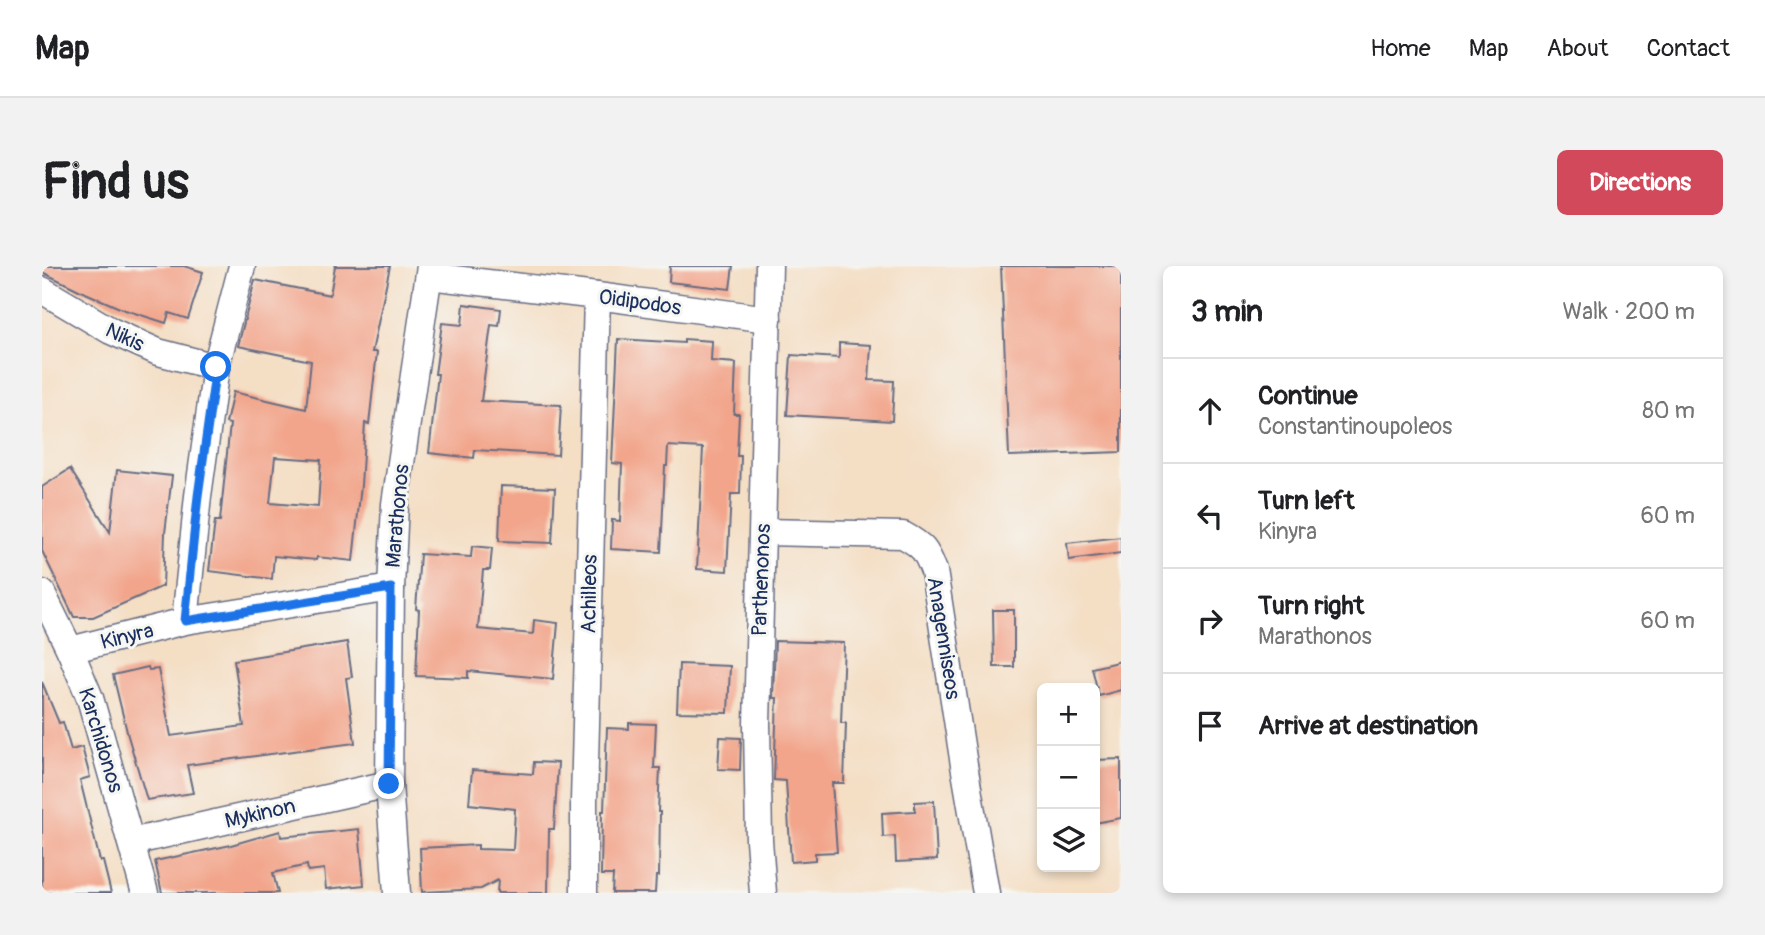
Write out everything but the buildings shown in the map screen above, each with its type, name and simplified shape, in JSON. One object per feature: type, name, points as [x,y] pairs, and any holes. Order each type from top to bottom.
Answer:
[{"type":"street","points":[[185,621],[198,496],[216,367],[243,266]]},
{"type":"street","name":"Parthenonos","points":[[763,893],[759,840],[757,724],[769,266]]},
{"type":"street","name":"Oidipodos","points":[[430,271],[768,319]]},
{"type":"street","name":"Marathonos","points":[[397,893],[389,784],[391,588],[395,504],[430,271]]},
{"type":"street","name":"Nikis","points":[[42,290],[111,331],[158,352],[216,367]]},
{"type":"street","name":"Achilleos","points":[[584,893],[597,296]]},
{"type":"street","name":"Anagenniseos","points":[[763,532],[903,535],[916,542],[927,553],[934,571],[986,893]]},
{"type":"street","name":"Kinyra","points":[[70,650],[185,621],[391,588]]},
{"type":"street","name":"Karchidonos","points":[[42,593],[90,698],[145,893]]},
{"type":"street","name":"Mykinon","points":[[131,842],[389,784]]},
{"type":"route","points":[[216,367],[198,496],[185,621],[391,588],[389,784]]}]
